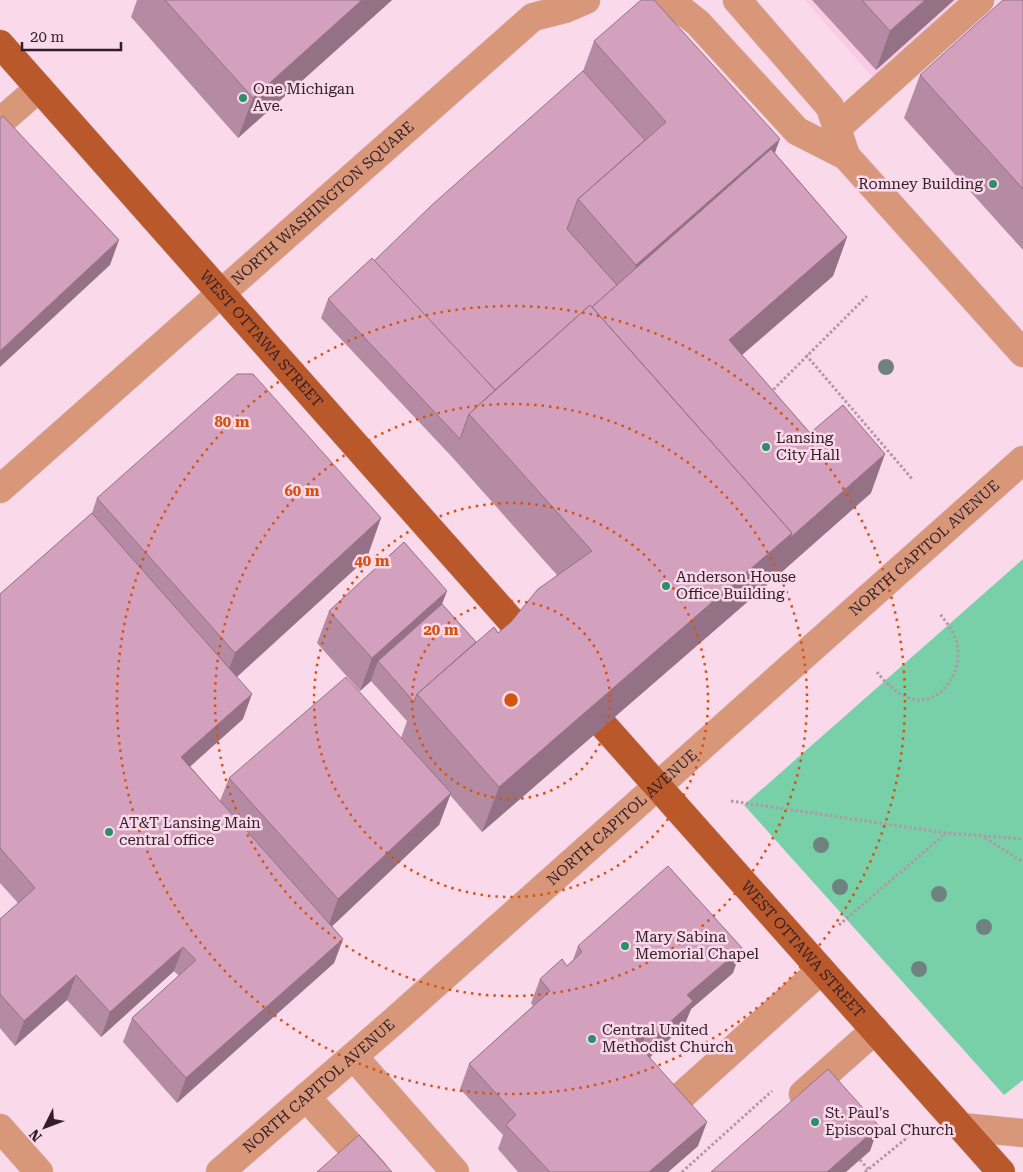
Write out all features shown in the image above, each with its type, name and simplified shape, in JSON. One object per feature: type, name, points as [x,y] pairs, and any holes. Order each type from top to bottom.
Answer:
[{"type":"main road","name":"WEST OTTAWA STREET","points":[[0,44],[522,633]]},
{"type":"main road","name":"WEST OTTAWA STREET","points":[[604,726],[1001,1172]]},
{"type":"street","points":[[536,9],[565,9],[586,0]]},
{"type":"street","points":[[669,0],[698,23],[797,131],[846,156],[1023,354]]},
{"type":"street","points":[[737,0],[830,107],[846,156]]},
{"type":"street","points":[[837,128],[980,0]]},
{"type":"street","name":"NORTH WASHINGTON SQUARE","points":[[0,489],[536,9]]},
{"type":"street","points":[[0,122],[39,88]]},
{"type":"street","name":"NORTH CAPITOL AVENUE","points":[[220,1172],[354,1057],[1023,460]]},
{"type":"street","points":[[677,1100],[821,970]]},
{"type":"street","points":[[779,1100],[875,1030]]},
{"type":"street","points":[[354,1057],[455,1172]]},
{"type":"street","points":[[306,1097],[374,1172]]},
{"type":"street","points":[[962,1127],[1023,1133]]},
{"type":"street","points":[[0,1128],[39,1172]]},
{"type":"path","points":[[766,396],[867,296]]},
{"type":"path","points":[[806,355],[913,480]]},
{"type":"path","points":[[877,672],[898,693],[917,700],[932,697],[940,692],[957,671],[959,658],[957,642],[940,614]]},
{"type":"path","points":[[731,801],[984,838],[1023,839]]},
{"type":"path","points":[[839,926],[946,833]]},
{"type":"path","points":[[984,838],[1023,862]]},
{"type":"path","points":[[682,1172],[779,1100]]},
{"type":"path","points":[[865,1172],[908,1137]]},
{"type":"path","points":[[860,1160],[868,1169]]},
{"type":"shaded area","points":[[805,0],[961,0],[874,79]]},
{"type":"green space","points":[[1023,559],[1023,1080],[1004,1095],[744,805]]},
{"type":"building","points":[[165,0],[362,0],[253,98]]},
{"type":"building","points":[[641,0],[654,0],[780,139],[636,265],[578,199],[666,122],[594,41]]},
{"type":"building","points":[[862,0],[925,0],[890,31]]},
{"type":"building","points":[[1003,0],[1023,0],[1023,189],[920,75]]},
{"type":"building","points":[[583,71],[645,140],[578,199],[567,229],[617,285],[592,307],[590,305],[495,390],[374,261],[433,204]]},
{"type":"building","points":[[3,116],[119,240],[0,351],[0,119]]},
{"type":"building","points":[[771,149],[847,237],[729,340],[810,433],[843,405],[885,454],[790,538],[792,533],[592,307]]},
{"type":"building","points":[[372,258],[495,390],[469,414],[460,439],[328,299]]},
{"type":"building","name":"Anderson House Office Building","points":[[590,305],[792,533],[499,787],[417,694],[494,627],[498,633],[511,622],[538,589],[592,551],[469,414]]},
{"type":"building","points":[[237,374],[253,374],[381,518],[235,653],[97,498]]},
{"type":"building","name":"AT&T Lansing Main central office","points":[[92,513],[252,694],[181,757],[343,939],[186,1078],[132,1018],[196,960],[183,947],[110,1012],[76,975],[24,1021],[0,994],[0,919],[35,888],[0,848],[0,594]]},
{"type":"building","points":[[404,542],[447,591],[372,658],[329,611]]},
{"type":"building","points":[[442,604],[476,642],[417,694],[414,702],[378,661]]},
{"type":"building","points":[[346,677],[451,793],[338,899],[229,778]]},
{"type":"building","name":"Central United Methodist Church","points":[[668,866],[742,948],[687,995],[693,1001],[655,1036],[648,1028],[634,1040],[707,1122],[649,1172],[550,1172],[506,1125],[516,1115],[469,1064],[550,991],[540,979],[562,959],[567,966],[582,952],[578,946]]},
{"type":"building","name":"St. Paul's Episcopal Church","points":[[828,1069],[879,1126],[827,1172],[711,1172]]},
{"type":"building","points":[[359,1135],[392,1172],[317,1172]]},
{"type":"place","name":"One Michigan Ave.","points":[[243,98]]},
{"type":"place","name":"Romney Building","points":[[993,184]]},
{"type":"place","name":"Lansing City Hall","points":[[766,447]]},
{"type":"place","name":"Anderson House Office Building","points":[[666,586]]},
{"type":"place","name":"AT&T Lansing Main central office","points":[[109,832]]},
{"type":"place","name":"Mary Sabina Memorial Chapel","points":[[625,946]]},
{"type":"place","name":"Central United Methodist Church","points":[[592,1039]]},
{"type":"place","name":"St. Paul's Episcopal Church","points":[[815,1122]]}]
